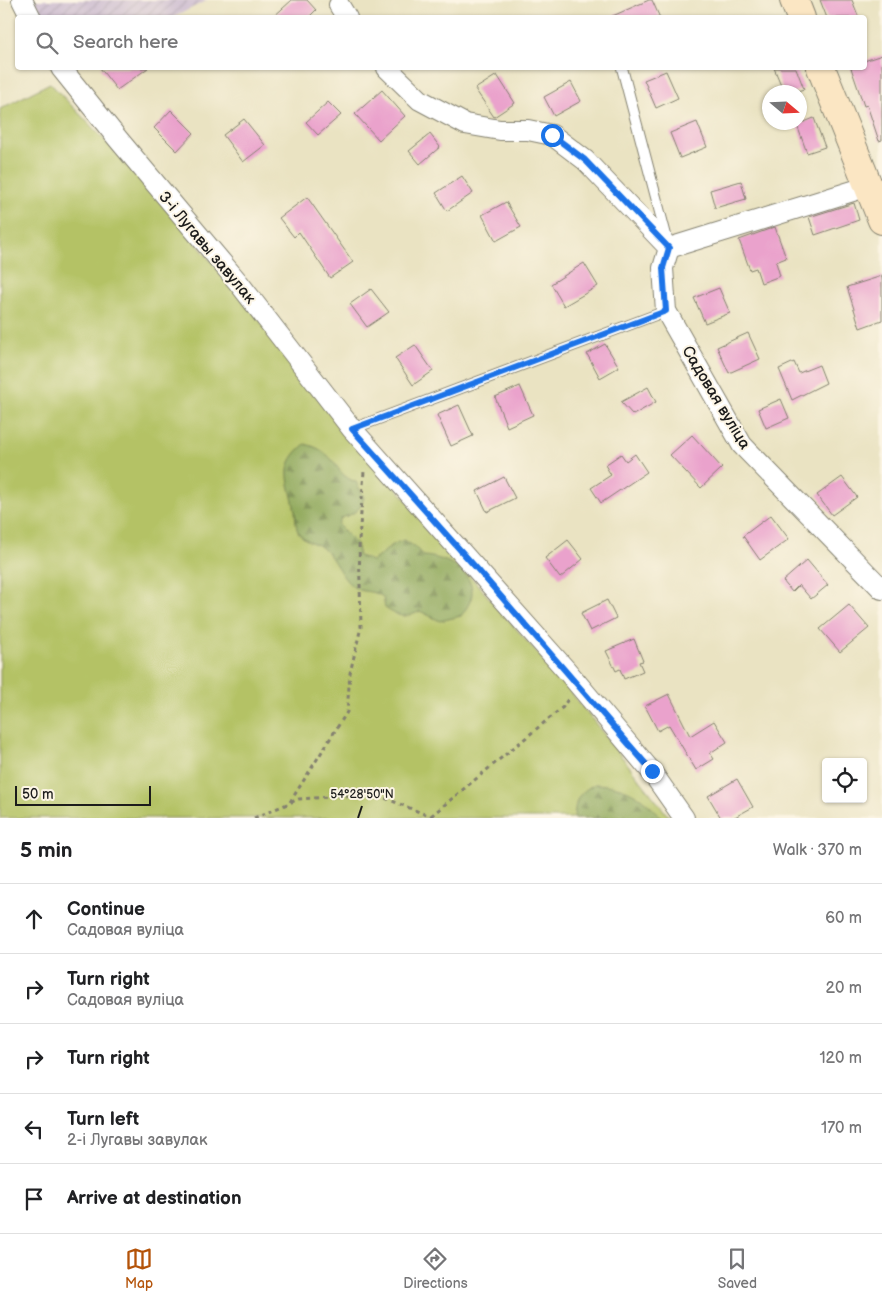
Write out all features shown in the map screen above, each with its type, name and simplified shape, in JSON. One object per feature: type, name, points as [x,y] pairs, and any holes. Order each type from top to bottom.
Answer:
[{"type":"main road","points":[[794,0],[800,15]]},
{"type":"main road","points":[[821,70],[882,220]]},
{"type":"street","points":[[22,0],[30,15]]},
{"type":"street","name":"3-і Лугавы завулак","points":[[62,70],[238,282],[356,434],[652,771],[684,818]]},
{"type":"street","points":[[389,70],[420,100],[465,124],[500,130],[528,130],[552,135],[585,160],[669,248],[869,186]]},
{"type":"street","name":"Садовая вуліца","points":[[669,248],[663,268],[666,311],[742,444],[882,588]]},
{"type":"lane","points":[[623,70],[669,248]]},
{"type":"lane","points":[[356,434],[666,311]]},
{"type":"path","points":[[290,802],[347,712],[350,673],[361,627],[359,541],[365,479],[356,434]]},
{"type":"path","points":[[254,818],[299,799],[375,794],[433,817],[563,707],[576,683]]},
{"type":"shaded area","points":[[32,0],[208,0],[178,15],[43,15]]},
{"type":"green space","points":[[50,83],[156,194],[450,553],[566,686],[670,818],[0,818],[0,109]]},
{"type":"green space","points":[[305,444],[324,452],[330,457],[343,474],[356,482],[364,497],[359,508],[341,518],[338,525],[356,543],[359,556],[372,561],[394,544],[404,540],[415,547],[423,556],[439,559],[454,565],[467,576],[472,592],[470,602],[461,616],[440,621],[420,611],[406,616],[394,613],[385,608],[383,597],[352,586],[324,549],[299,533],[296,526],[295,509],[288,472],[292,458]]},
{"type":"green space","points":[[595,784],[616,787],[633,793],[647,803],[662,818],[574,818],[579,797],[584,791]]},
{"type":"building","points":[[292,0],[307,0],[316,10],[311,15],[275,15]]},
{"type":"building","points":[[652,0],[659,15],[615,15]]},
{"type":"building","points":[[820,0],[852,0],[858,15],[826,15]]},
{"type":"building","points":[[882,55],[882,140],[879,141],[867,105],[864,106],[852,70],[867,70],[867,60]]},
{"type":"building","points":[[102,70],[145,70],[117,90]]},
{"type":"building","points":[[775,70],[797,70],[802,85],[781,85]]},
{"type":"building","points":[[666,71],[678,98],[656,108],[644,80]]},
{"type":"building","points":[[497,75],[515,103],[494,117],[475,89]]},
{"type":"building","points":[[571,82],[581,101],[554,116],[544,97]]},
{"type":"building","points":[[382,90],[405,116],[379,140],[355,114]]},
{"type":"building","points":[[328,102],[341,115],[318,135],[306,122]]},
{"type":"building","points":[[171,110],[194,133],[177,151],[154,128]]},
{"type":"building","points":[[814,118],[825,147],[807,153],[799,130],[807,130],[807,121]]},
{"type":"building","points":[[244,119],[265,145],[243,162],[223,135]]},
{"type":"building","points":[[697,122],[707,147],[680,158],[670,133]]},
{"type":"building","points":[[430,134],[440,147],[420,164],[409,151]]},
{"type":"building","points":[[462,176],[473,193],[447,211],[436,193]]},
{"type":"building","points":[[741,181],[746,199],[715,208],[710,190]]},
{"type":"building","points":[[307,197],[353,262],[330,278],[299,232],[294,237],[279,218]]},
{"type":"building","points":[[506,202],[521,227],[496,241],[482,215]]},
{"type":"building","points":[[854,203],[859,220],[815,235],[809,217]]},
{"type":"building","points":[[775,227],[786,258],[776,262],[780,276],[761,283],[756,268],[750,270],[739,240]]},
{"type":"building","points":[[584,263],[598,286],[564,306],[551,284]]},
{"type":"building","points":[[882,276],[882,320],[860,328],[847,287]]},
{"type":"building","points":[[719,288],[730,313],[705,323],[694,298]]},
{"type":"building","points":[[371,289],[389,312],[367,327],[350,304]]},
{"type":"building","points":[[748,333],[760,359],[729,373],[717,347]]},
{"type":"building","points":[[605,344],[619,367],[600,378],[587,354]]},
{"type":"building","points":[[415,345],[433,371],[413,385],[395,358]]},
{"type":"building","points":[[794,362],[799,373],[819,365],[826,383],[792,400],[779,369]]},
{"type":"building","points":[[520,386],[533,415],[507,427],[495,397]]},
{"type":"building","points":[[648,387],[656,402],[633,415],[621,402]]},
{"type":"building","points":[[781,399],[789,418],[766,428],[758,409]]},
{"type":"building","points":[[459,405],[473,436],[451,446],[437,415]]},
{"type":"building","points":[[692,435],[722,468],[701,488],[670,455]]},
{"type":"building","points":[[621,454],[626,461],[635,454],[647,472],[601,503],[591,488],[611,475],[605,465]]},
{"type":"building","points":[[504,477],[515,498],[487,512],[477,491]]},
{"type":"building","points":[[842,477],[857,497],[832,515],[817,495]]},
{"type":"building","points":[[771,515],[789,539],[760,560],[743,536]]},
{"type":"building","points":[[568,540],[583,559],[560,578],[545,558]]},
{"type":"building","points":[[807,560],[828,585],[811,599],[799,585],[792,592],[783,581]]},
{"type":"building","points":[[607,600],[616,618],[590,631],[581,613]]},
{"type":"building","points":[[849,605],[869,628],[840,652],[820,629]]},
{"type":"building","points":[[634,639],[643,661],[639,662],[643,671],[624,679],[620,669],[616,671],[606,651]]},
{"type":"building","points":[[669,694],[690,736],[714,721],[727,742],[710,753],[714,759],[696,770],[669,725],[658,731],[645,706]]},
{"type":"building","points":[[737,779],[753,807],[733,818],[721,818],[708,796]]},
{"type":"route","points":[[552,135],[585,160],[669,248],[663,268],[666,311],[352,429],[479,571],[652,771]]}]
